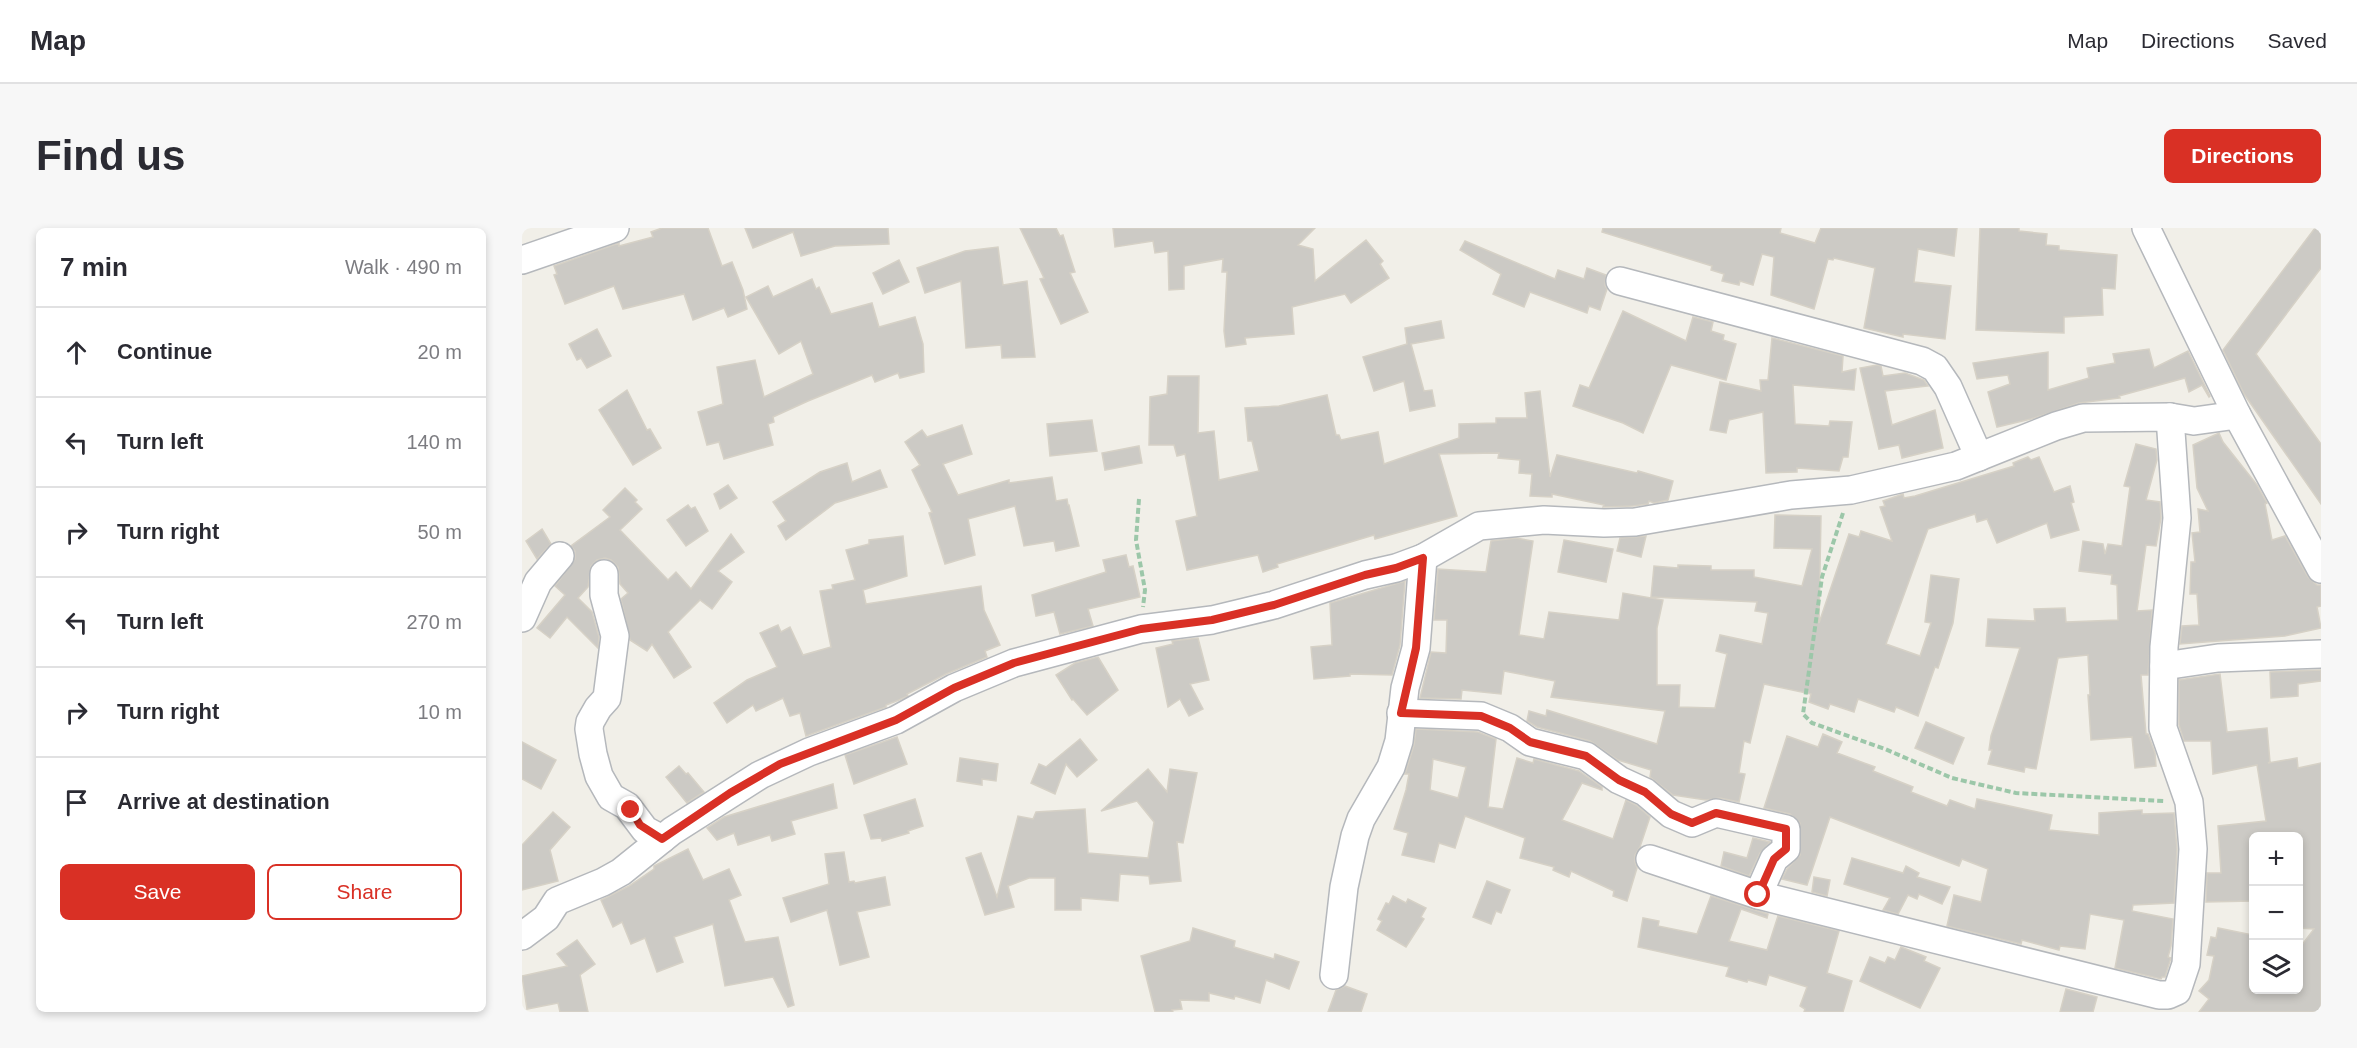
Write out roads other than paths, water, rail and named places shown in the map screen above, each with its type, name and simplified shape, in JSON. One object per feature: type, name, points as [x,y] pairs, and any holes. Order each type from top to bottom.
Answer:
[{"type":"street","points":[[522,260],[615,228]]},
{"type":"street","points":[[2146,228],[2237,415],[2321,569]]},
{"type":"street","points":[[1620,280],[1922,361],[1935,368],[1948,387],[1979,457]]},
{"type":"street","points":[[522,936],[546,918],[557,901],[621,872],[662,839],[730,793],[780,764],[896,720],[985,674],[1014,663],[1141,629],[1212,620],[1274,605],[1423,558],[1479,526],[1544,520],[1635,522],[1791,495],[1851,489],[1956,466],[2056,426],[2083,418],[2170,417],[2194,421],[2237,415]]},
{"type":"street","points":[[1650,859],[1758,895],[2159,995],[2168,995],[2177,991],[2186,964],[2193,849],[2189,802],[2163,728],[2164,666],[2177,518],[2170,417]]},
{"type":"street","points":[[522,618],[538,582],[560,556]]},
{"type":"street","points":[[1334,975],[1342,897],[1353,844],[1361,819],[1382,785],[1396,755],[1401,713],[1416,648],[1423,558]]},
{"type":"street","points":[[604,574],[604,595],[615,636],[607,698],[590,722],[593,754],[599,776],[611,797],[627,806],[645,830],[662,839]]},
{"type":"street","points":[[2164,666],[2218,658],[2321,654]]},
{"type":"street","points":[[1401,713],[1481,716],[1510,728],[1530,742],[1586,756],[1619,780],[1645,792],[1671,814],[1692,823],[1716,813],[1786,829],[1786,849],[1774,859],[1758,895]]}]
